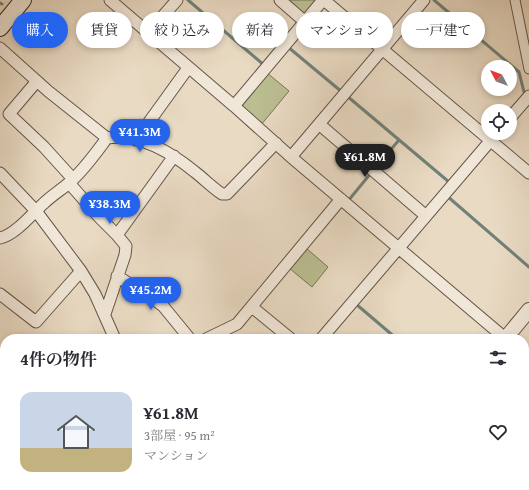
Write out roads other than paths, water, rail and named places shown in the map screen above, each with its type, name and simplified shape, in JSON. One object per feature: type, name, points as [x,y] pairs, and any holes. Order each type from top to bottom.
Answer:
[{"type":"main road","points":[[0,28],[23,0]]},
{"type":"street","points":[[110,0],[140,26]]},
{"type":"street","points":[[166,12],[176,0]]},
{"type":"street","points":[[280,0],[296,14]]},
{"type":"street","points":[[313,12],[324,0],[339,12]]},
{"type":"street","points":[[393,36],[424,0]]},
{"type":"street","points":[[515,0],[529,69]]},
{"type":"street","points":[[234,106],[296,31]]},
{"type":"street","points":[[0,48],[37,81],[107,138],[115,137],[150,144],[174,156],[222,194],[227,194],[276,143]]},
{"type":"street","points":[[165,48],[499,334]]},
{"type":"street","points":[[291,157],[383,48],[481,127]]},
{"type":"street","points":[[136,140],[188,68]]},
{"type":"street","points":[[37,81],[9,114],[37,139],[100,218],[126,246],[125,255],[105,314]]},
{"type":"street","points":[[517,110],[529,96]]},
{"type":"street","points":[[319,124],[426,216]]},
{"type":"street","points":[[0,238],[7,236],[42,204],[71,181],[89,164],[107,138]]},
{"type":"street","points":[[325,334],[491,140]]},
{"type":"street","points":[[497,140],[529,173]]},
{"type":"street","points":[[117,235],[174,156]]},
{"type":"street","points":[[0,173],[36,211],[81,271],[95,294],[114,334]]},
{"type":"street","points":[[216,334],[237,324],[341,199]]},
{"type":"street","points":[[0,294],[36,322],[81,271]]},
{"type":"street","points":[[117,276],[163,306],[186,334]]},
{"type":"street","points":[[252,307],[285,334]]},
{"type":"street","points":[[509,334],[529,310]]},
{"type":"waterway","points":[[188,0],[264,65]]},
{"type":"waterway","points":[[434,0],[519,72],[524,92]]},
{"type":"waterway","points":[[288,47],[342,92]]},
{"type":"waterway","points":[[347,96],[449,182]]},
{"type":"waterway","points":[[375,168],[399,140]]},
{"type":"waterway","points":[[348,201],[371,173]]},
{"type":"waterway","points":[[447,196],[529,267]]},
{"type":"waterway","points":[[356,304],[391,334]]}]
